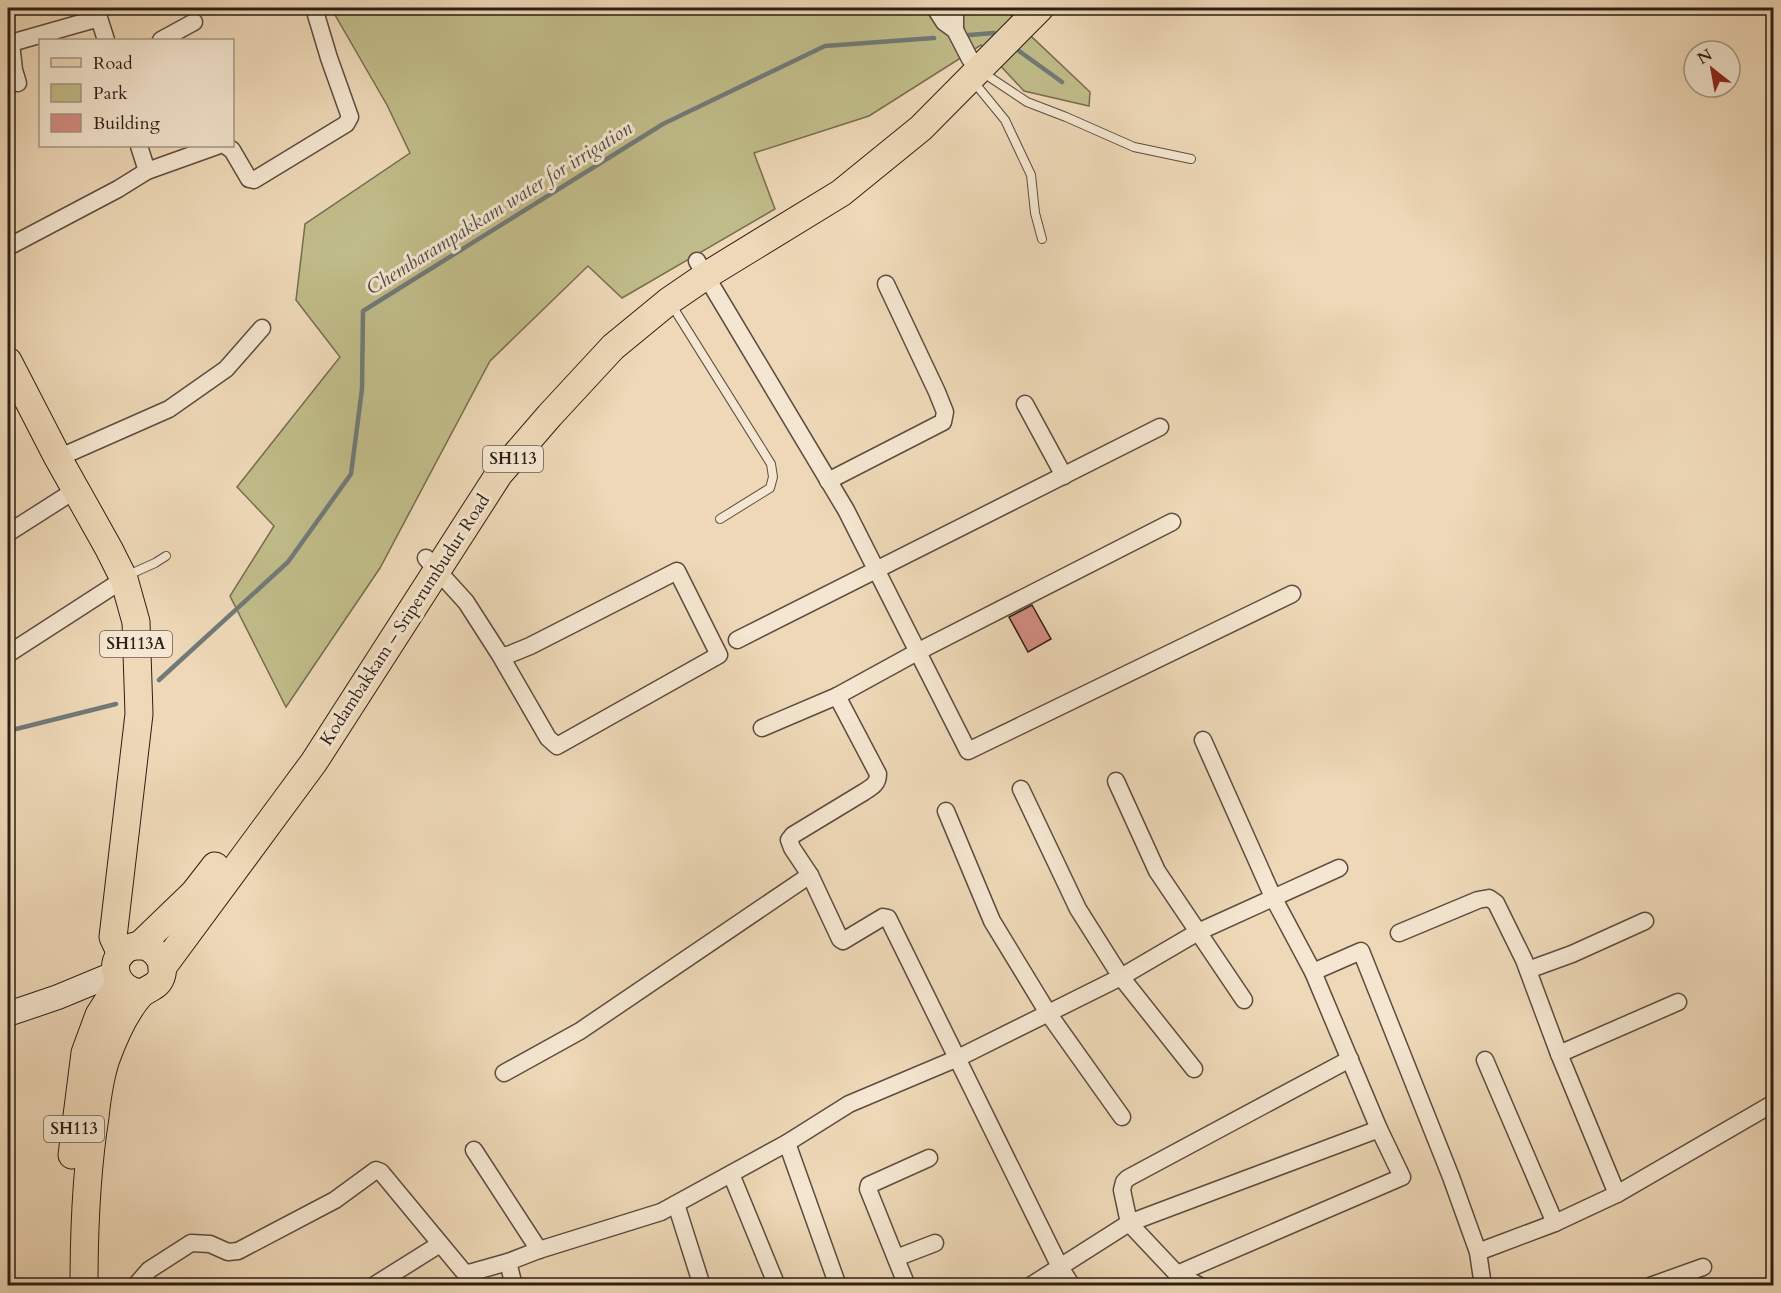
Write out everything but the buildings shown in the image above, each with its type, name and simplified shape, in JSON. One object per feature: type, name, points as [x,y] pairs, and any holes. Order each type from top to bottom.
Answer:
[{"type":"main road","name":"Kodambakkam – Sriperumbudur Road","points":[[84,1286],[89,1158],[97,1099],[110,1051],[121,1025],[127,969],[152,950],[158,956],[162,968],[314,762],[432,564],[479,476],[514,431],[605,330],[702,268],[841,193],[921,128],[976,65],[1031,11]]},
{"type":"main road","name":"Kodambakkam – Sriperumbudur Road","points":[[69,1286],[70,1173],[75,1116],[85,1053],[99,1015],[127,969],[194,893],[272,792],[432,564],[499,474],[613,347],[669,301],[702,268]]},
{"type":"main road","name":"SH113A","points":[[8,362],[124,579],[136,621],[138,714],[113,937],[127,969]]},
{"type":"main road","points":[[8,1014],[127,969]]},
{"type":"street","points":[[228,147],[232,150],[249,179],[254,180],[346,124],[350,117],[314,8]]},
{"type":"street","points":[[935,8],[944,21],[955,30],[976,65]]},
{"type":"street","points":[[950,8],[955,14],[955,30]]},
{"type":"street","points":[[18,83],[11,43],[98,13],[106,39]]},
{"type":"street","points":[[163,39],[194,22]]},
{"type":"street","points":[[139,147],[147,171]]},
{"type":"street","points":[[8,247],[118,189],[147,171],[214,147]]},
{"type":"street","points":[[702,268],[846,510],[968,751],[1292,594]]},
{"type":"street","points":[[828,480],[942,422],[945,412],[886,284]]},
{"type":"street","points":[[58,458],[169,409],[226,369],[262,328]]},
{"type":"street","points":[[1025,404],[1064,476]]},
{"type":"street","points":[[737,640],[1160,427]]},
{"type":"street","points":[[8,533],[77,489]]},
{"type":"street","points":[[762,728],[837,696],[919,651],[1172,522]]},
{"type":"street","points":[[432,564],[466,602],[548,738],[557,746],[719,655],[677,571],[530,646],[500,656]]},
{"type":"street","points":[[8,654],[124,579]]},
{"type":"street","points":[[837,696],[878,774],[878,780],[876,785],[793,835],[789,840],[792,848],[810,875],[835,931],[843,941],[883,917],[888,918],[1060,1267],[1072,1286]]},
{"type":"street","points":[[1177,1274],[1402,1177],[1379,1129],[1313,972],[1273,897],[1203,740]]},
{"type":"street","points":[[1116,781],[1157,870],[1244,1000]]},
{"type":"street","points":[[1021,789],[1078,909],[1121,977],[1194,1069]]},
{"type":"street","points":[[946,811],[992,921],[1048,1013],[1122,1117]]},
{"type":"street","points":[[135,1286],[149,1270],[190,1243],[210,1244],[228,1252],[238,1251],[335,1200],[376,1170],[381,1172],[462,1271],[469,1273],[661,1212],[787,1143],[849,1104],[958,1058],[1121,977],[1198,933],[1339,868]]},
{"type":"street","points":[[504,1073],[580,1031],[810,875]]},
{"type":"street","points":[[1399,933],[1478,900],[1489,898],[1496,903],[1528,970],[1559,1054],[1617,1194]]},
{"type":"street","points":[[1528,970],[1572,954],[1645,921]]},
{"type":"street","points":[[1313,972],[1361,951],[1451,1177],[1478,1252],[1483,1286]]},
{"type":"street","points":[[1559,1054],[1678,1002]]},
{"type":"street","points":[[1200,1286],[1177,1274],[1129,1223],[1122,1190],[1124,1182],[1350,1059]]},
{"type":"street","points":[[1485,1060],[1555,1223]]},
{"type":"street","points":[[1478,1252],[1555,1223],[1617,1194],[1773,1103]]},
{"type":"street","points":[[1030,1286],[1129,1223],[1379,1129]]},
{"type":"street","points":[[787,1143],[838,1286]]},
{"type":"street","points":[[474,1150],[539,1250]]},
{"type":"street","points":[[907,1286],[868,1189],[869,1185],[929,1158]]},
{"type":"street","points":[[731,1174],[777,1286]]},
{"type":"street","points":[[676,1204],[702,1286]]},
{"type":"street","points":[[896,1258],[935,1243]]},
{"type":"street","points":[[373,1286],[440,1244]]},
{"type":"street","points":[[508,1262],[514,1286]]},
{"type":"street","points":[[1650,1286],[1703,1267]]},
{"type":"lane","points":[[976,65],[1026,102],[1134,147],[1191,159]]},
{"type":"lane","points":[[976,65],[1031,175],[1035,213],[1042,239]]},
{"type":"lane","points":[[669,301],[771,464],[773,477],[770,488],[720,519]]},
{"type":"lane","points":[[124,579],[166,556]]},
{"type":"green space","points":[[331,8],[1007,8],[1014,20],[1090,92],[1089,106],[1024,91],[981,45],[869,116],[754,153],[775,209],[622,298],[588,266],[490,361],[380,568],[286,707],[230,596],[274,526],[237,487],[340,357],[296,300],[305,224],[410,153],[387,105]]},
{"type":"waterway","name":"Chembarampakkam water for irrigation","points":[[969,35],[994,33],[998,36]]},
{"type":"waterway","name":"Chembarampakkam water for irrigation","points":[[159,680],[288,562],[351,474],[362,389],[363,311],[663,124],[825,46],[934,38]]},
{"type":"waterway","name":"Chembarampakkam water for irrigation","points":[[1015,48],[1062,82]]},
{"type":"waterway","name":"Chembarampakkam water for irrigation","points":[[8,731],[116,704]]}]
